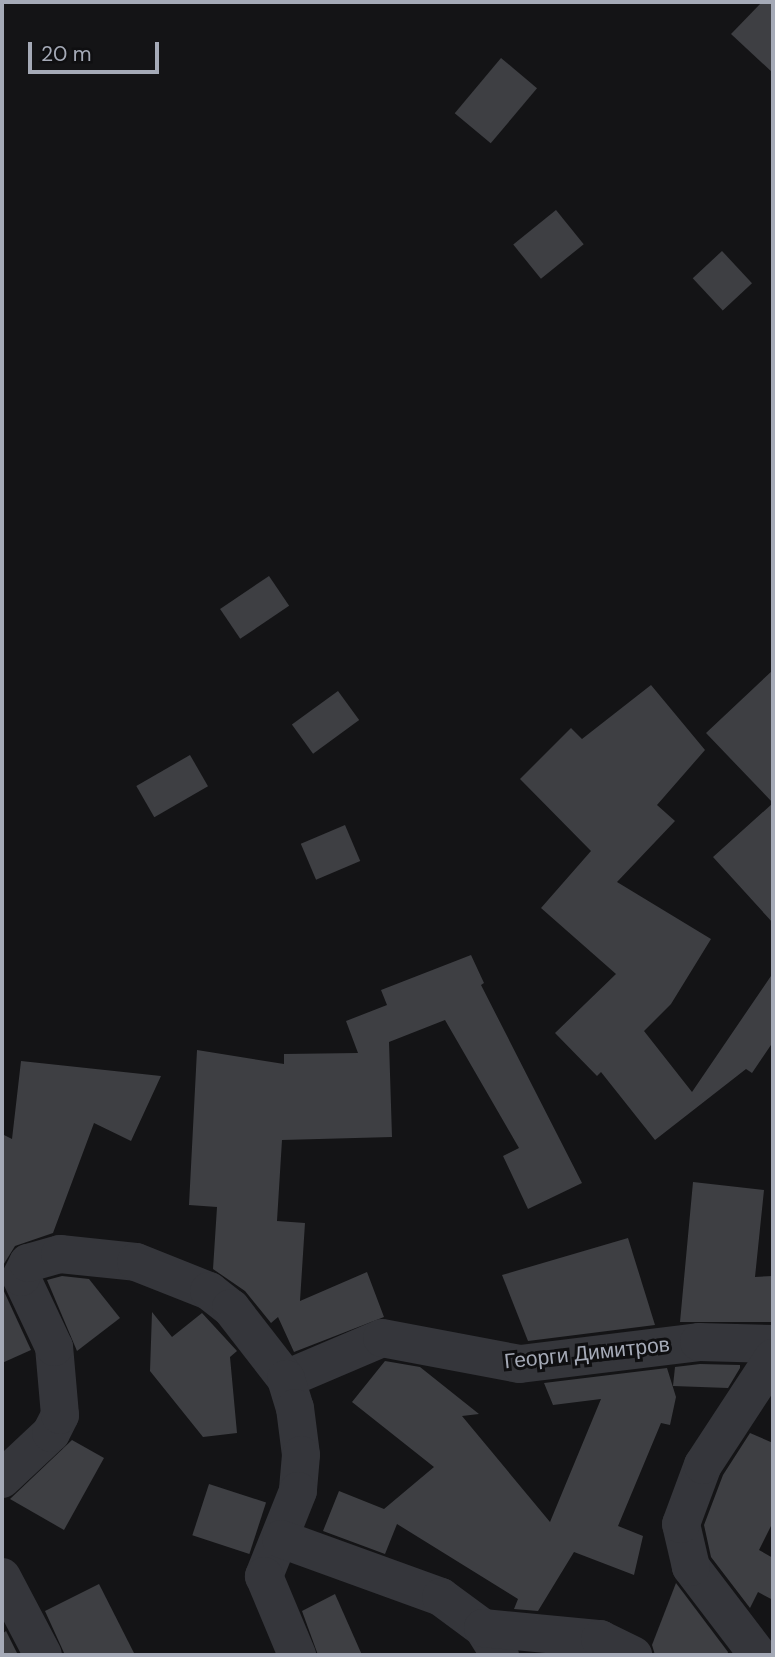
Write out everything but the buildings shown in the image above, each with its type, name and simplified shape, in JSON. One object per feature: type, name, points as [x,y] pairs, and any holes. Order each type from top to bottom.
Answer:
[{"type":"street","points":[[2,1479],[51,1433],[60,1415],[54,1348],[21,1277],[34,1258],[60,1254],[136,1262],[192,1282],[230,1308],[286,1379],[301,1455],[298,1491],[264,1576],[297,1655]]},
{"type":"street","name":"Георги Димитров","points":[[286,1379],[382,1338],[520,1364],[699,1342],[773,1344]]},
{"type":"street","points":[[758,1655],[691,1567],[681,1524],[703,1465],[773,1358]]},
{"type":"street","points":[[281,1539],[441,1597],[496,1648],[600,1639],[633,1655]]},
{"type":"street","points":[[2,1577],[43,1655]]}]
